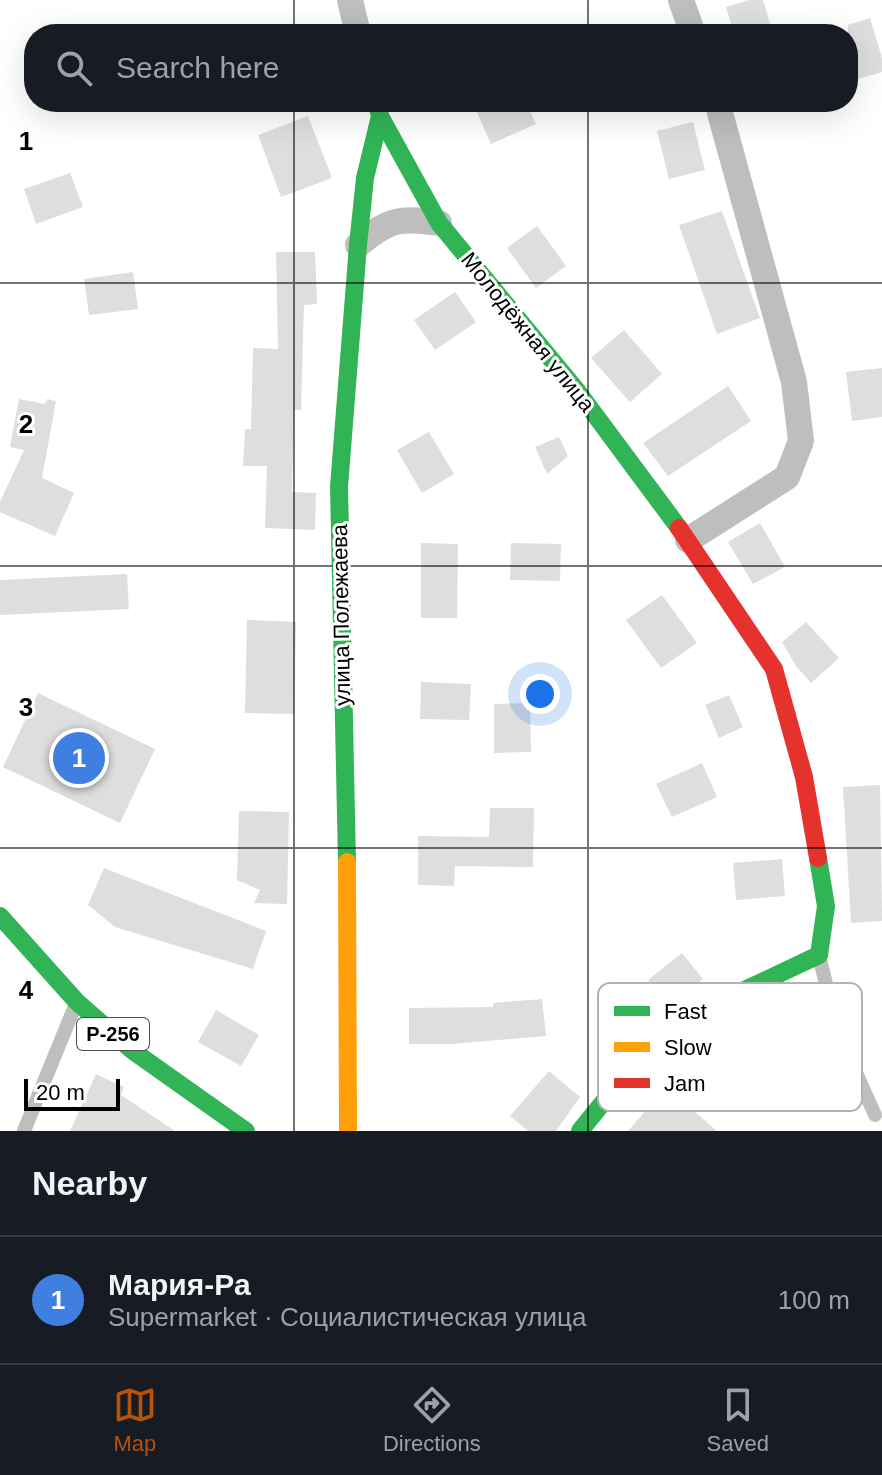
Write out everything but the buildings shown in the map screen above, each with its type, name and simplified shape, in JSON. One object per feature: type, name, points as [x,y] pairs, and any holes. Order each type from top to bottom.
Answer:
[{"type":"street","points":[[350,0],[356,24]]},
{"type":"street","points":[[681,0],[689,24]]},
{"type":"street","name":"улица Полежаева","points":[[348,1131],[349,929],[339,487],[358,245],[365,178],[377,112]]},
{"type":"street","name":"Молодёжная улица","points":[[380,112],[439,223],[578,392],[688,540],[774,669],[804,777],[826,906],[819,955]]},
{"type":"street","points":[[688,540],[787,477],[801,441],[794,382],[720,112]]},
{"type":"street","points":[[358,245],[390,221],[406,219],[439,223]]},
{"type":"street","name":"Р-256","points":[[0,916],[77,1002],[133,1051],[246,1131]]},
{"type":"street","points":[[760,983],[819,955]]},
{"type":"street","points":[[580,1131],[598,1109]]},
{"type":"lane","points":[[819,955],[826,983]]},
{"type":"lane","points":[[24,1131],[77,1002]]},
{"type":"lane","points":[[862,1086],[875,1115]]},
{"type":"traffic: fast","points":[[347,862],[339,487],[365,178],[379,112]]},
{"type":"traffic: fast","points":[[380,116],[439,223],[578,392],[679,528]]},
{"type":"traffic: fast","points":[[760,983],[819,955],[826,906],[818,858]]},
{"type":"traffic: fast","points":[[0,916],[77,1002],[133,1051],[246,1131]]},
{"type":"traffic: fast","points":[[580,1131],[598,1109]]},
{"type":"traffic: slow","points":[[347,862],[348,1131]]},
{"type":"traffic: jam","points":[[679,528],[774,669],[804,777],[818,858]]},
{"type":"place","name":"Мария-Ра","points":[[79,758]]}]
